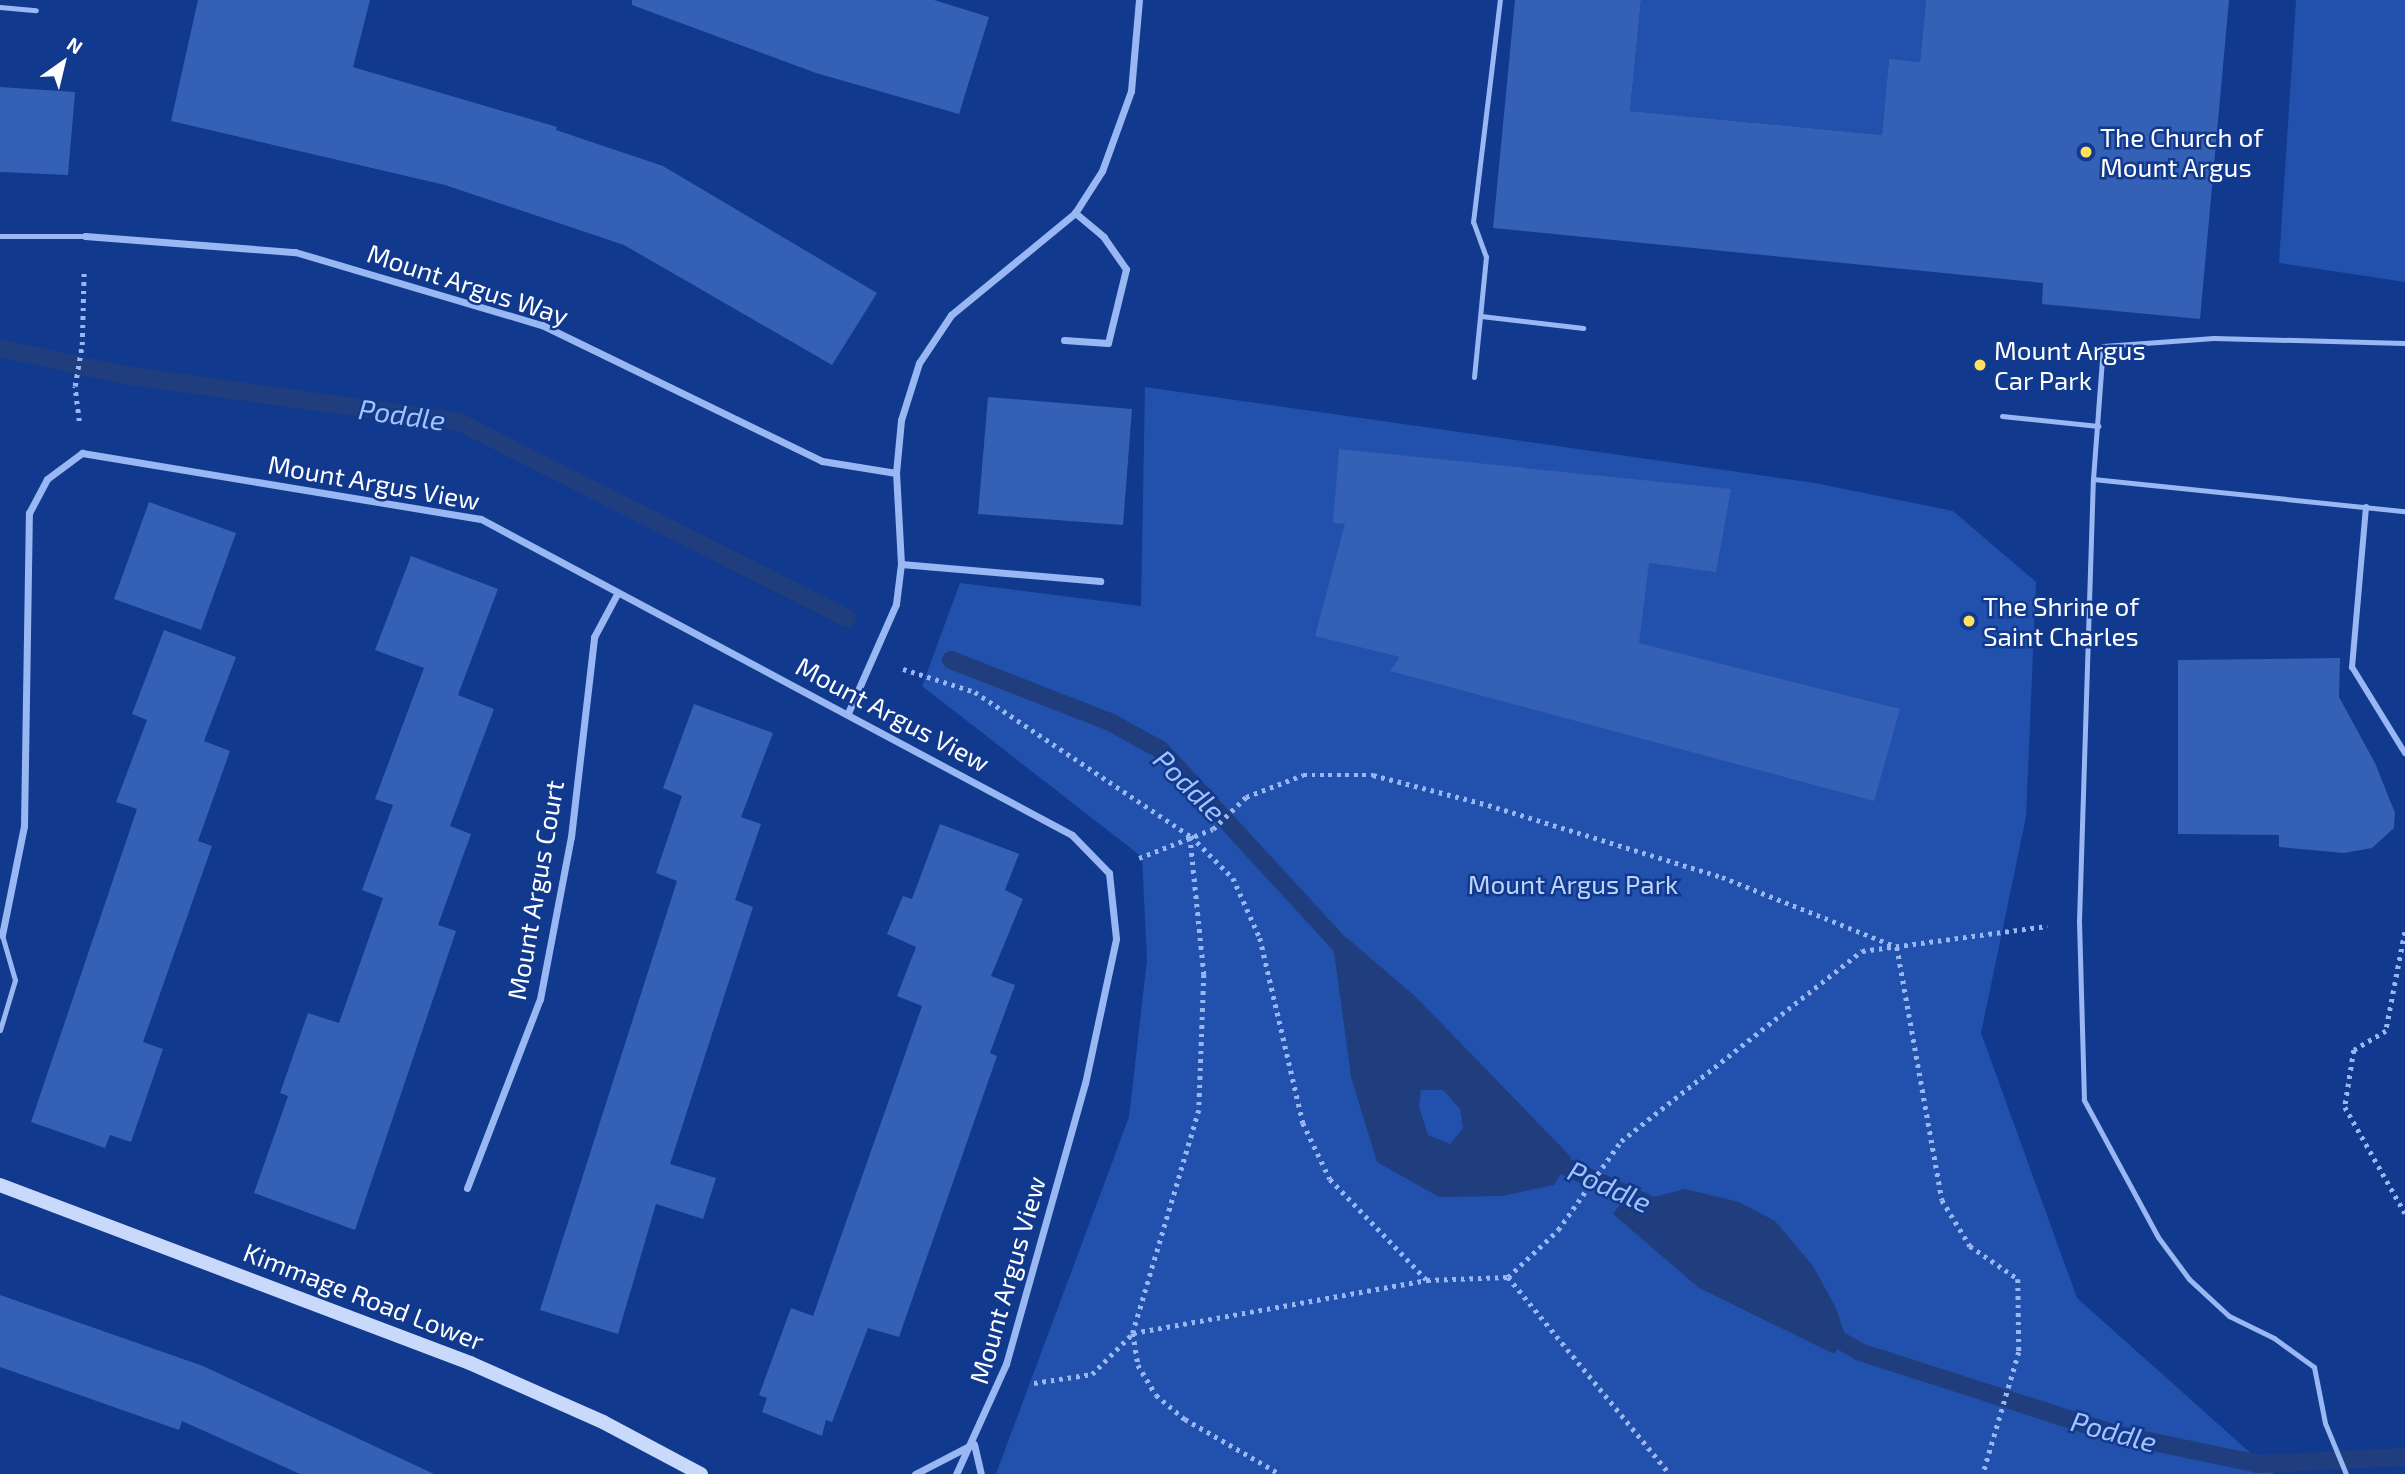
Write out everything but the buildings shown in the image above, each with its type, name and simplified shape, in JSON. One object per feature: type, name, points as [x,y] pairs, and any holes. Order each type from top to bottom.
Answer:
[{"type":"main road","name":"Kimmage Road Lower","points":[[0,1185],[470,1363],[603,1422],[701,1474]]},
{"type":"street","points":[[848,713],[872,666],[896,604],[901,564],[896,473],[901,420],[919,363],[951,316],[1075,213],[1102,170],[1131,91],[1139,0]]},
{"type":"street","points":[[1064,340],[1108,343],[1126,269],[1104,237],[1075,213]]},
{"type":"street","name":"Mount Argus Way","points":[[85,236],[295,252],[542,325],[822,461],[896,473]]},
{"type":"street","name":"Mount Argus View","points":[[2,935],[24,826],[29,513],[47,478],[82,453],[481,519],[1072,835],[1109,873],[1113,952],[1085,1083],[1006,1364],[974,1444],[956,1474]]},
{"type":"street","points":[[2366,507],[2352,667],[2405,753]]},
{"type":"street","points":[[901,564],[1100,581]]},
{"type":"street","name":"Mount Argus Court","points":[[467,1188],[540,999],[571,837],[594,637],[617,594]]},
{"type":"street","points":[[915,1474],[974,1444],[981,1474]]},
{"type":"lane","points":[[1474,377],[1486,257],[1473,222],[1500,0]]},
{"type":"lane","points":[[0,7],[36,9]]},
{"type":"lane","points":[[0,236],[85,236]]},
{"type":"lane","points":[[1481,316],[1583,328]]},
{"type":"lane","points":[[2346,1474],[2325,1423],[2314,1367],[2274,1338],[2229,1316],[2189,1279],[2158,1237],[2084,1100],[2079,921],[2094,479],[2103,346],[2214,338],[2405,342]]},
{"type":"lane","points":[[2002,416],[2098,426]]},
{"type":"lane","points":[[2094,479],[2405,511]]},
{"type":"lane","points":[[0,1030],[15,980],[2,935]]},
{"type":"path","points":[[75,386],[82,345],[85,236]]},
{"type":"path","points":[[865,679],[908,668],[975,692],[1190,836],[1233,878],[1260,938],[1303,1123],[1330,1179],[1427,1280]]},
{"type":"path","points":[[1109,873],[1190,836],[1213,829],[1246,797],[1303,775],[1373,775],[1488,805],[1722,877],[1897,947]]},
{"type":"path","points":[[1190,836],[1204,974],[1199,1110],[1133,1333],[1139,1365],[1156,1395],[1185,1419],[1280,1474]]},
{"type":"path","points":[[1006,1364],[1028,1384],[1092,1374],[1133,1333],[1427,1280],[1508,1277],[1558,1230],[1621,1142],[1862,951],[2079,921]]},
{"type":"path","points":[[2405,932],[2386,1031],[2354,1050],[2345,1107],[2405,1213]]},
{"type":"path","points":[[1897,947],[1942,1200],[1970,1246],[2018,1279],[2019,1352],[1983,1474]]},
{"type":"path","points":[[1508,1277],[1671,1474]]},
{"type":"green space","points":[[1641,0],[1926,0],[1920,62],[1889,60],[1882,135],[1630,111]]},
{"type":"green space","points":[[2296,0],[2405,0],[2405,282],[2279,263]]},
{"type":"green space","name":"Mount Argus Park","points":[[1145,387],[1815,483],[1953,511],[2036,582],[2026,817],[1981,1033],[2077,1298],[2274,1474],[996,1474],[1129,1117],[1147,960],[1142,857],[922,686],[960,583],[1141,606]]},
{"type":"shaded area","points":[[1347,938],[1416,997],[1571,1157],[1554,1185],[1502,1196],[1439,1197],[1377,1162],[1351,1077],[1334,952]],"holes":[[[1421,1090],[1443,1090],[1460,1109],[1463,1128],[1450,1144],[1428,1135],[1419,1107]]]},
{"type":"shaded area","points":[[1685,1189],[1739,1202],[1775,1221],[1813,1266],[1835,1306],[1846,1337],[1834,1354],[1699,1288],[1613,1214],[1619,1206]]},
{"type":"waterway","name":"Poddle","points":[[0,348],[124,375],[457,421],[847,618]]},
{"type":"waterway","name":"Poddle","points":[[951,660],[1110,722],[1161,750],[1356,962]]},
{"type":"waterway","name":"Poddle","points":[[1544,1157],[1662,1210]]},
{"type":"waterway","name":"Poddle","points":[[1822,1330],[1860,1352],[2115,1434],[2258,1464],[2405,1457]]},
{"type":"place","name":"The Church of Mount Argus","points":[[2086,152]]},
{"type":"place","name":"Mount Argus Car Park","points":[[1980,365]]},
{"type":"place","name":"The Shrine of Saint Charles","points":[[1969,621]]}]
